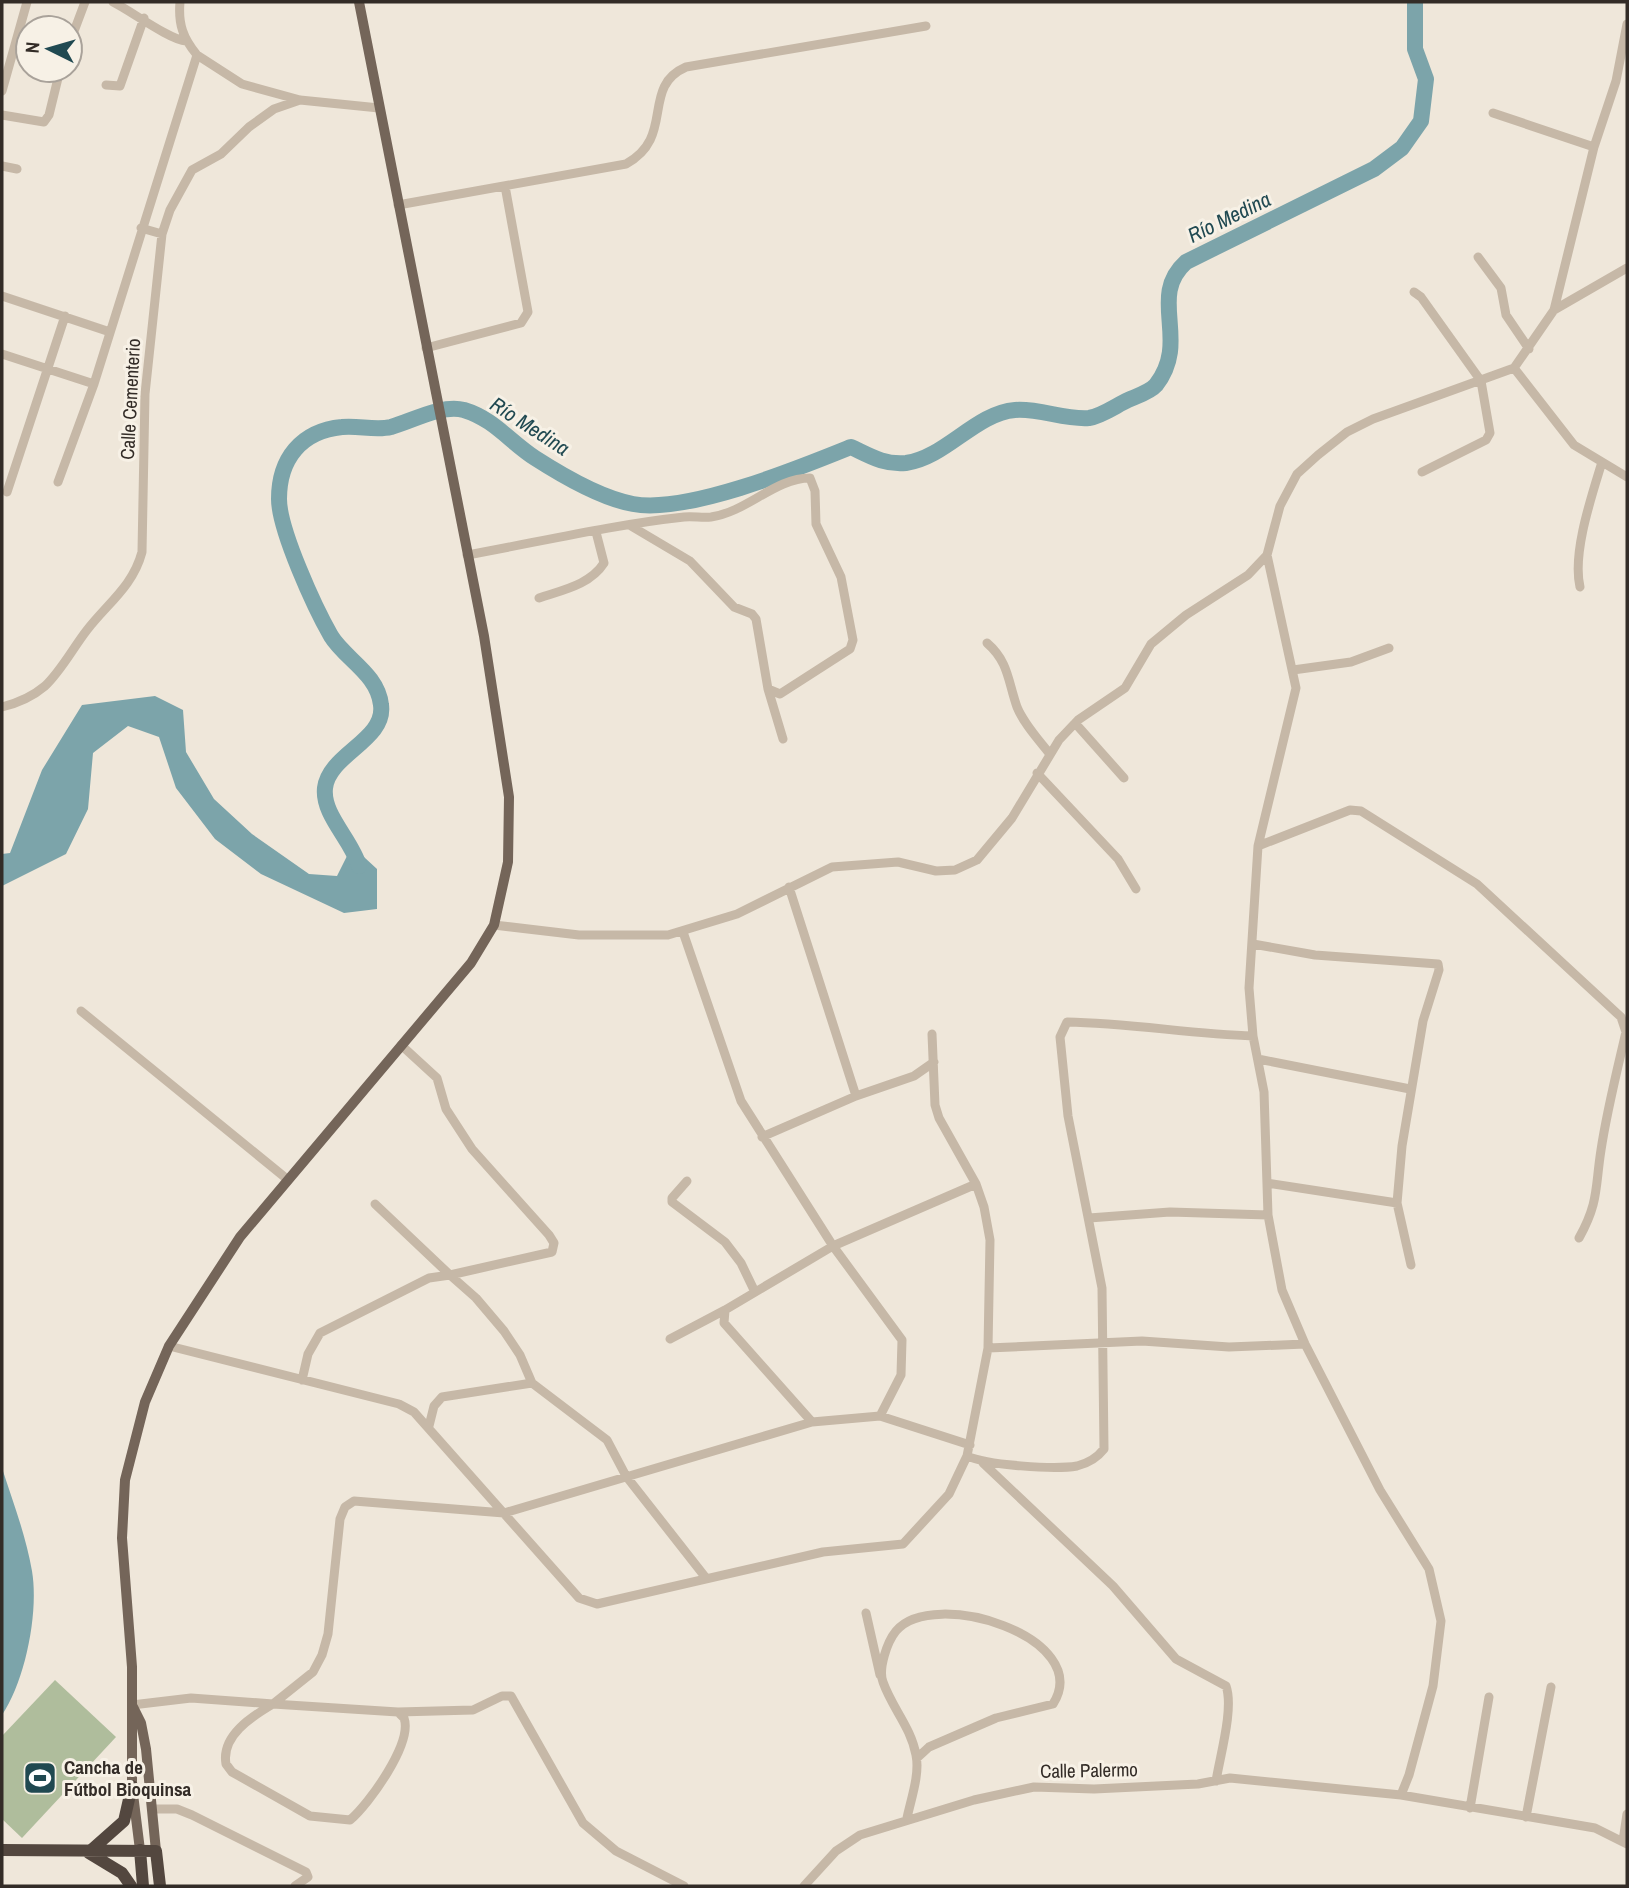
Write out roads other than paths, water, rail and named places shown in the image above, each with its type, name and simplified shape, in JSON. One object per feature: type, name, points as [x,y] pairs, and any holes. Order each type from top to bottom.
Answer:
[{"type":"highway","points":[[89,1853],[124,1821],[132,1786]]},
{"type":"highway","points":[[2,1850],[89,1853],[156,1851],[160,1886]]},
{"type":"highway","points":[[140,1850],[143,1886]]},
{"type":"highway","points":[[89,1853],[122,1873],[131,1886]]},
{"type":"main road","points":[[140,1850],[132,1786],[132,1705],[122,1538],[125,1480],[145,1402],[169,1346],[240,1237],[471,963],[494,925],[508,862],[509,797],[484,636],[359,2]]},
{"type":"main road","points":[[132,1705],[141,1723],[156,1851]]},
{"type":"street","points":[[2,91],[27,2]]},
{"type":"street","points":[[113,2],[177,41],[186,41]]},
{"type":"street","points":[[180,2],[178,19],[186,41],[197,55],[242,84],[300,100],[379,108]]},
{"type":"street","points":[[106,85],[120,86],[144,19]]},
{"type":"street","points":[[1401,1795],[1433,1686],[1441,1620],[1429,1569],[1380,1490],[1305,1344],[1282,1290],[1268,1215],[1264,1091],[1253,1035],[1249,988],[1258,846],[1296,688],[1267,555],[1280,506],[1297,474],[1347,432],[1373,419],[1514,368],[1529,349],[1555,310],[1594,147],[1616,81],[1627,24]]},
{"type":"street","points":[[398,205],[616,167],[635,159],[653,135],[663,88],[672,75],[686,68],[926,26]]},
{"type":"street","points":[[58,482],[94,384],[197,55]]},
{"type":"street","points":[[2,115],[44,122],[49,115],[57,84]]},
{"type":"street","name":"Calle Cementerio","points":[[2,707],[34,695],[47,683],[89,628],[121,593],[138,567],[142,552],[145,394],[162,234],[170,210],[192,170],[220,154],[249,127],[274,109],[300,100]]},
{"type":"street","points":[[1493,113],[1594,147]]},
{"type":"street","points":[[2,166],[17,169]]},
{"type":"street","points":[[426,348],[521,323],[526,318],[528,312],[505,186]]},
{"type":"street","points":[[141,228],[162,234]]},
{"type":"street","points":[[1478,257],[1501,288],[1506,315],[1529,349]]},
{"type":"street","points":[[1555,310],[1627,268]]},
{"type":"street","points":[[1414,292],[1421,296],[1480,381],[1490,433],[1486,440],[1422,472]]},
{"type":"street","points":[[2,296],[110,332]]},
{"type":"street","points":[[7,492],[65,316]]},
{"type":"street","points":[[2,354],[94,384]]},
{"type":"street","points":[[1514,368],[1574,445],[1627,477]]},
{"type":"street","points":[[1580,587],[1578,570],[1602,462]]},
{"type":"street","points":[[467,555],[596,531],[711,517],[738,510],[797,478],[810,478],[815,491],[816,524],[841,576],[853,640],[850,649],[780,694],[768,689]]},
{"type":"street","points":[[631,526],[690,561],[734,607],[752,614],[757,619],[768,689],[783,739]]},
{"type":"street","points":[[538,598],[579,585],[598,572],[604,563],[596,531]]},
{"type":"street","points":[[494,925],[579,935],[683,932],[737,914],[832,867],[898,862],[936,871],[955,870],[977,860],[1012,818],[1049,753],[1075,723],[1125,688],[1151,644],[1186,615],[1248,575],[1267,555]]},
{"type":"street","points":[[987,643],[998,652],[1008,670],[1017,706],[1026,723],[1049,753]]},
{"type":"street","points":[[1293,670],[1351,662],[1389,648]]},
{"type":"street","points":[[1075,723],[1124,778]]},
{"type":"street","points":[[1037,773],[1118,859],[1136,889]]},
{"type":"street","points":[[1258,846],[1350,810],[1361,811],[1477,884],[1621,1017],[1626,1032],[1601,1151],[1599,1183],[1593,1213],[1579,1238]]},
{"type":"street","points":[[789,887],[856,1096]]},
{"type":"street","points":[[683,932],[741,1101],[833,1246],[902,1340],[901,1375],[880,1416]]},
{"type":"street","points":[[1253,944],[1295,949],[1315,955],[1438,964],[1439,970],[1423,1021],[1410,1089],[1397,1203],[1411,1265]]},
{"type":"street","points":[[81,1011],[287,1179]]},
{"type":"street","points":[[983,1463],[1075,1466],[1096,1459],[1104,1448],[1106,1432],[1101,1288],[1068,1116],[1060,1037],[1067,1022],[1253,1035]]},
{"type":"street","points":[[169,1346],[399,1404],[415,1412],[579,1598],[588,1603],[597,1604],[823,1552],[903,1544],[949,1494],[967,1456],[988,1349],[990,1240],[984,1207],[976,1184],[939,1118],[935,1105],[932,1034]]},
{"type":"street","points":[[302,1380],[308,1354],[320,1333],[429,1279],[552,1252],[554,1243],[471,1149],[446,1109],[437,1078],[401,1045]]},
{"type":"street","points":[[1258,1059],[1410,1089]]},
{"type":"street","points":[[762,1137],[856,1096],[914,1076],[934,1062]]},
{"type":"street","points":[[687,1181],[672,1198],[672,1202],[725,1242],[741,1263],[754,1290]]},
{"type":"street","points":[[1267,1183],[1397,1203]]},
{"type":"street","points":[[670,1339],[833,1246],[976,1184]]},
{"type":"street","points":[[375,1204],[476,1298],[520,1355],[532,1383],[607,1440],[626,1476],[706,1578]]},
{"type":"street","points":[[1089,1218],[1170,1212],[1268,1215]]},
{"type":"street","points":[[724,1310],[724,1323],[812,1422]]},
{"type":"street","points":[[988,1349],[1142,1341],[1229,1348],[1305,1344]]},
{"type":"street","points":[[429,1426],[434,1406],[442,1397],[532,1383]]},
{"type":"street","points":[[398,1712],[407,1725],[406,1734],[384,1779],[360,1812],[344,1822],[310,1816],[232,1772],[226,1764],[227,1743],[251,1717],[273,1704],[313,1672],[322,1655],[328,1634],[340,1519],[345,1507],[354,1501],[504,1513],[812,1422],[880,1416],[970,1445]]},
{"type":"street","points":[[967,1456],[983,1463],[1113,1586],[1175,1659],[1226,1686],[1229,1694],[1216,1781]]},
{"type":"street","points":[[866,1613],[874,1659],[882,1680],[905,1721],[917,1758],[907,1818]]},
{"type":"street","points":[[882,1680],[886,1655],[896,1631],[919,1619],[943,1615],[968,1616],[1003,1626],[1044,1648],[1051,1656],[1058,1679],[1053,1704],[996,1718],[929,1747],[917,1758]]},
{"type":"street","points":[[1526,1817],[1551,1687]]},
{"type":"street","points":[[132,1705],[191,1698],[398,1712],[473,1710],[502,1696],[510,1696],[583,1823],[616,1851],[684,1886]]},
{"type":"street","points":[[1469,1808],[1489,1697]]},
{"type":"street","name":"Calle Palermo","points":[[804,1886],[836,1851],[860,1835],[907,1818],[1034,1787],[1094,1790],[1230,1778],[1401,1795],[1595,1828],[1625,1842]]},
{"type":"street","points":[[152,1809],[177,1810],[192,1815],[306,1872],[308,1877],[295,1886]]},
{"type":"street","points":[[1625,1842],[1627,1814]]},
{"type":"water","points":[[155,696],[183,710],[186,752],[214,799],[252,834],[309,874],[337,876],[352,846],[377,869],[377,909],[344,913],[261,874],[215,839],[176,788],[159,737],[128,726],[93,753],[88,809],[66,854],[2,886],[2,854],[10,853],[42,770],[82,705]]},
{"type":"water","points":[[2,1468],[26,1545],[32,1571],[34,1606],[23,1666],[2,1715]]},
{"type":"waterway","name":"Río Medina","points":[[359,866],[328,808],[325,788],[336,766],[375,728],[381,705],[374,684],[331,636],[308,589],[285,530],[279,499],[280,485],[288,460],[304,441],[328,430],[348,427],[385,428],[437,411],[464,410],[484,419],[526,452],[582,486],[620,501],[656,505],[683,502],[743,487],[851,447],[877,459],[906,463],[934,453],[987,419],[1015,410],[1080,418],[1099,415],[1150,390],[1166,368],[1171,336],[1170,290],[1175,275],[1186,262],[1374,169],[1402,148],[1421,121],[1426,79],[1415,49],[1415,2]]},
{"type":"place","name":"Cancha de Fútbol Bioquinsa","points":[[40,1778]]}]
